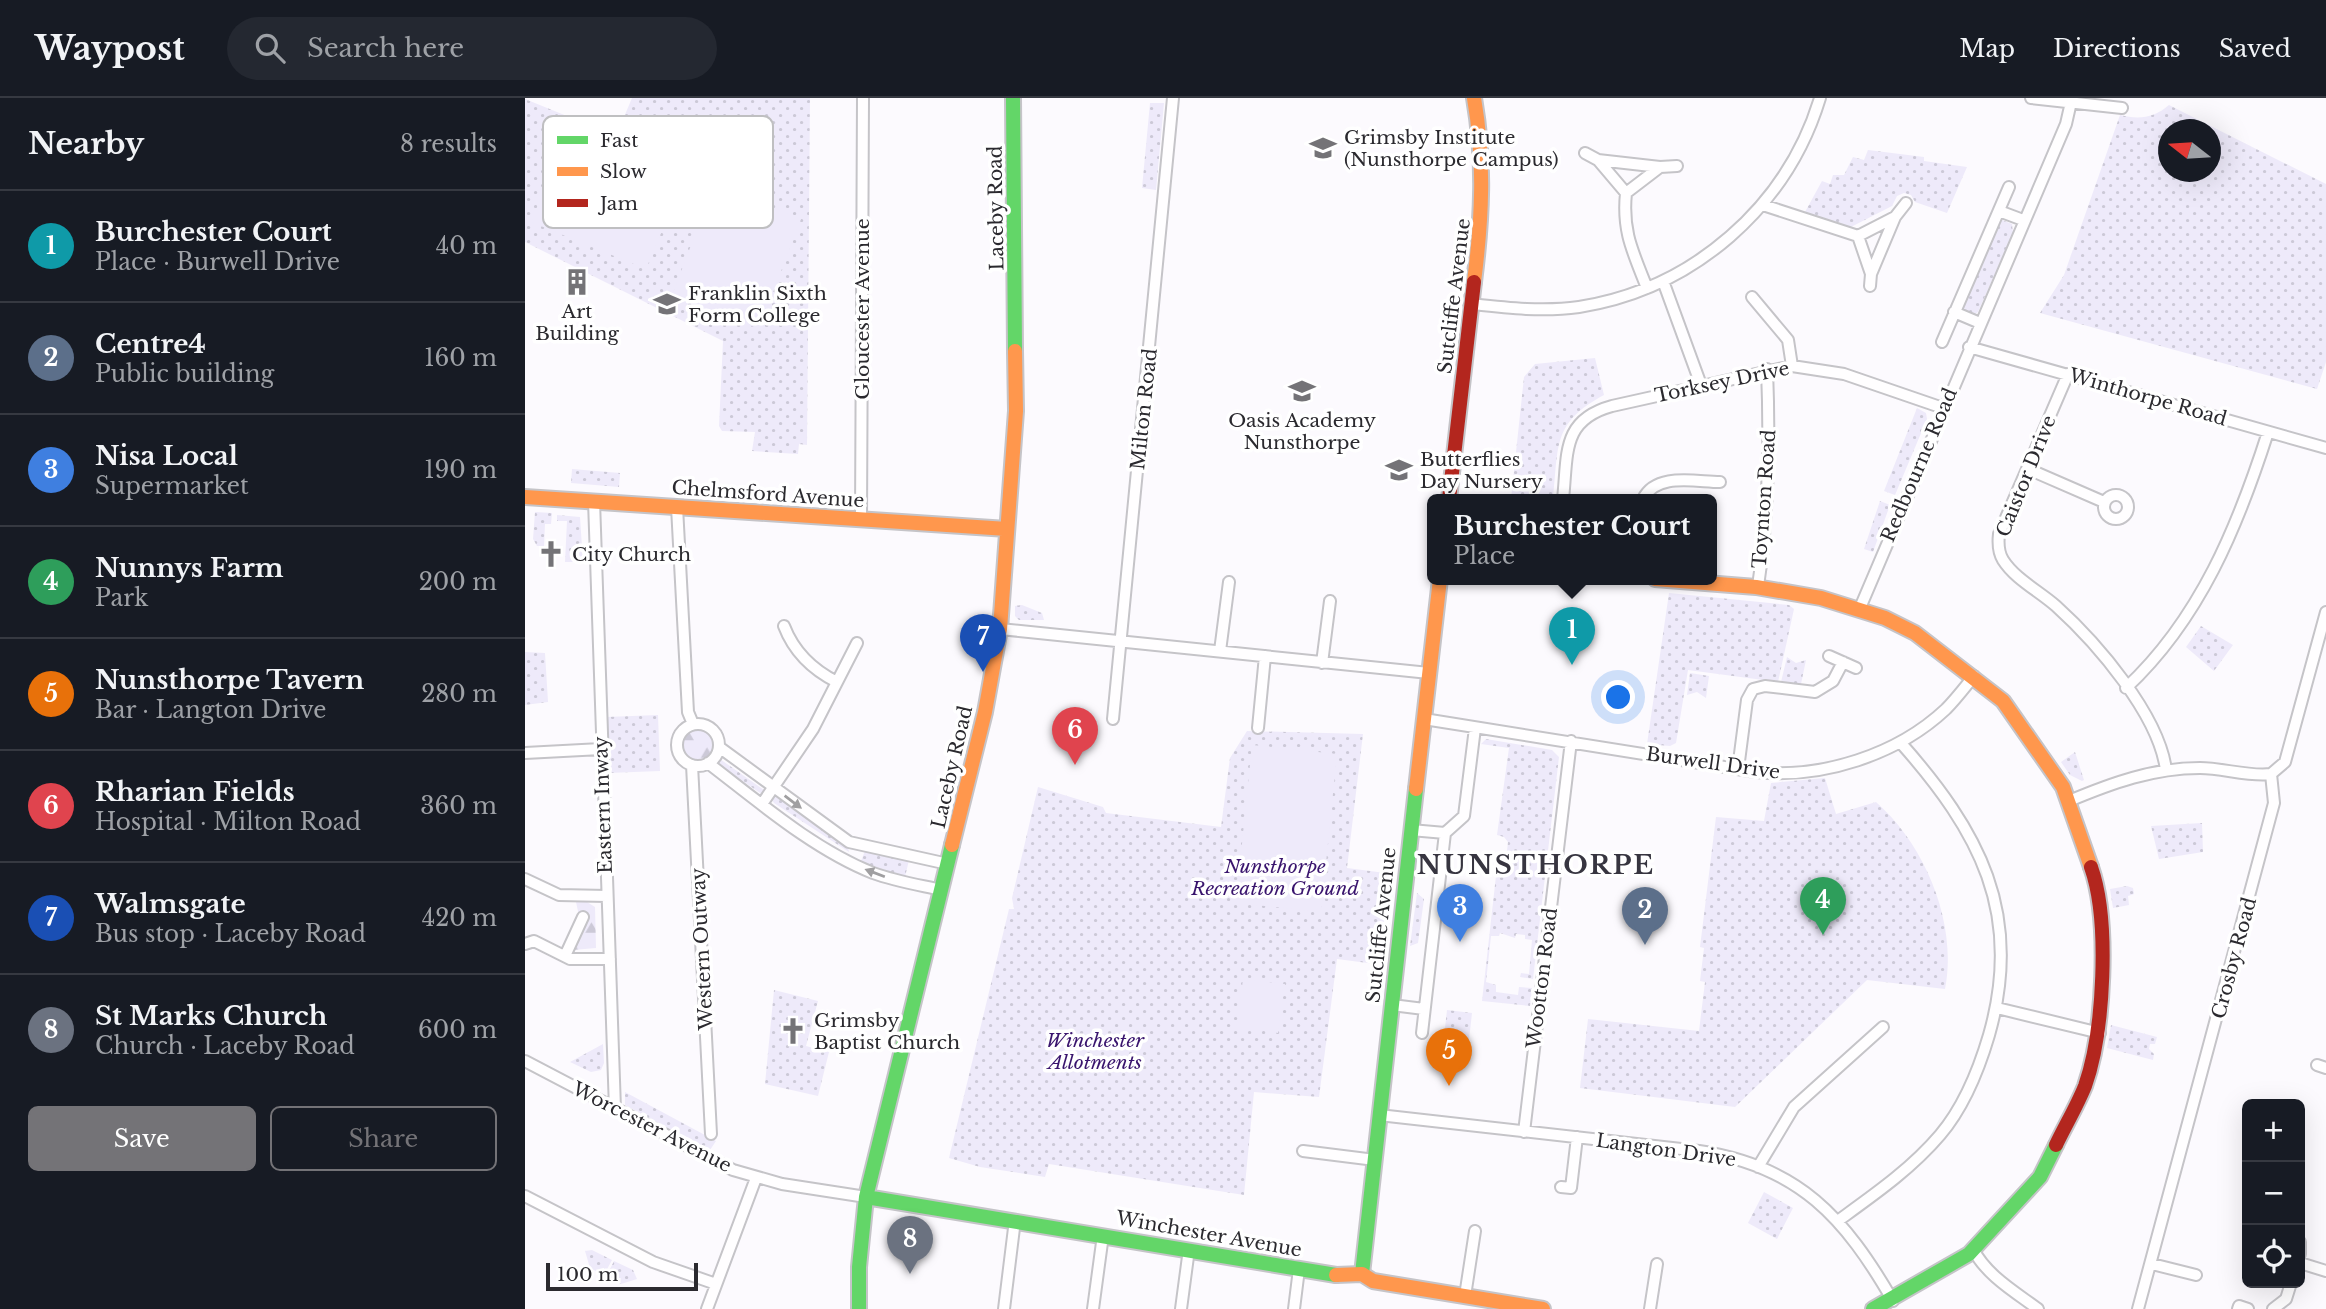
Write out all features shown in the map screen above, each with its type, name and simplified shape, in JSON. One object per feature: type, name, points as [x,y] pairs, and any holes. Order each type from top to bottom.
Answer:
[{"type":"main road","name":"Laceby Road","points":[[859,1309],[859,1266],[866,1197],[985,712],[1000,629],[1016,411],[1013,98]]},
{"type":"main road","name":"Sutcliffe Avenue","points":[[1451,494],[1484,196],[1481,138],[1474,98]]},
{"type":"main road","name":"Chelmsford Avenue","points":[[525,497],[1007,529]]},
{"type":"main road","points":[[1717,583],[1758,586],[1860,608],[1915,633],[1974,676],[2029,733],[2052,766],[2087,839],[2104,927],[2106,974],[2100,1033],[2078,1106],[2050,1159],[2016,1207],[1973,1249],[1935,1277],[1873,1309]]},
{"type":"main road","name":"Sutcliffe Avenue","points":[[1362,1274],[1439,585]]},
{"type":"main road","name":"Winchester Avenue","points":[[866,1197],[1189,1248],[1343,1276],[1362,1274],[1373,1281],[1543,1309]]},
{"type":"street","name":"Gloucester Avenue","points":[[861,519],[863,98]]},
{"type":"street","name":"Milton Road","points":[[1113,719],[1173,98]]},
{"type":"street","points":[[1472,304],[1531,310],[1579,307],[1647,288],[1712,252],[1763,205],[1803,147],[1820,98]]},
{"type":"street","points":[[2031,98],[2122,108]]},
{"type":"street","name":"Redbourne Road","points":[[1860,608],[1969,346],[2066,124],[2071,102]]},
{"type":"street","points":[[1585,153],[1598,160],[1626,193]]},
{"type":"street","points":[[1598,160],[1660,167],[1677,166]]},
{"type":"street","points":[[1647,288],[1626,236],[1623,218],[1626,193],[1660,167]]},
{"type":"street","points":[[1942,342],[2009,187]]},
{"type":"street","points":[[1870,286],[1871,274],[1895,217],[1906,203]]},
{"type":"street","points":[[1763,205],[1858,236],[1895,217]]},
{"type":"street","points":[[1999,211],[2023,220]]},
{"type":"street","points":[[1858,236],[1871,274]]},
{"type":"street","points":[[1663,281],[1701,385]]},
{"type":"street","points":[[1752,297],[1788,340],[1792,366]]},
{"type":"street","points":[[1954,312],[1980,323]]},
{"type":"street","name":"Winthorpe Road","points":[[1969,346],[2326,448]]},
{"type":"street","name":"Torksey Drive","points":[[1564,494],[1572,432],[1590,412],[1767,369],[1792,366],[1844,374],[1943,408]]},
{"type":"street","name":"Toynton Road","points":[[1758,586],[1766,536],[1771,460],[1767,369]]},
{"type":"street","name":"Caistor Drive","points":[[2068,374],[1999,534],[2001,557],[2013,571],[2058,608],[2126,688],[2164,752],[2166,770]]},
{"type":"street","points":[[2126,688],[2170,642],[2201,592],[2238,519],[2269,432]]},
{"type":"street","points":[[2028,469],[2104,502]]},
{"type":"street","points":[[1647,494],[1662,482],[1720,482]]},
{"type":"street","name":"Eastern Inway","points":[[594,501],[615,1109]]},
{"type":"street","points":[[677,507],[688,712],[693,724],[701,724],[713,730],[719,747],[829,829],[858,845],[948,864]]},
{"type":"street","points":[[1220,651],[1229,582]]},
{"type":"street","points":[[1322,663],[1330,601]]},
{"type":"street","points":[[2070,801],[2115,782],[2166,770],[2201,768],[2271,774],[2285,762],[2326,612]]},
{"type":"street","points":[[784,626],[805,660],[820,674],[837,682]]},
{"type":"street","points":[[1000,629],[1429,673]]},
{"type":"street","points":[[762,804],[813,729],[857,643]]},
{"type":"street","points":[[1258,728],[1265,656]]},
{"type":"street","points":[[1829,656],[1856,668]]},
{"type":"street","points":[[2313,659],[2326,663]]},
{"type":"street","points":[[1738,769],[1747,700],[1753,689],[1765,686],[1815,692],[1833,681],[1843,662]]},
{"type":"street","name":"Burwell Drive","points":[[1424,719],[1738,769],[1789,774],[1845,765],[1900,742],[1946,709],[1974,676]]},
{"type":"street","name":"Western Outway","points":[[693,724],[681,732],[677,744],[681,757],[692,765],[711,1133]]},
{"type":"street","points":[[1422,1033],[1445,833],[1464,816],[1475,728]]},
{"type":"street","name":"Wootton Road","points":[[1524,1132],[1571,741]]},
{"type":"street","points":[[1839,1220],[1912,1166],[1942,1133],[1972,1080],[1997,1008],[2001,952],[1987,873],[1961,818],[1938,785],[1900,742]]},
{"type":"street","points":[[708,763],[719,747]]},
{"type":"street","points":[[525,753],[601,749]]},
{"type":"street","points":[[692,765],[708,763],[762,804],[851,862],[889,878],[941,890]]},
{"type":"street","name":"Crosby Road","points":[[2138,1309],[2274,803],[2271,774]]},
{"type":"street","points":[[1411,830],[1445,833]]},
{"type":"street","points":[[851,862],[858,845]]},
{"type":"street","points":[[525,879],[559,895],[607,895]]},
{"type":"street","points":[[565,956],[583,917]]},
{"type":"street","points":[[525,944],[531,940],[575,960],[610,959]]},
{"type":"street","points":[[1392,1004],[1425,1009]]},
{"type":"street","points":[[1997,1008],[2100,1033]]},
{"type":"street","points":[[1758,1167],[1794,1107],[1883,1027]]},
{"type":"street","name":"Worcester Avenue","points":[[525,1061],[703,1156],[756,1178],[866,1197]]},
{"type":"street","name":"Langton Drive","points":[[1380,1115],[1714,1153],[1758,1167],[1799,1188],[1839,1220],[1867,1257],[1893,1301]]},
{"type":"street","points":[[1577,1138],[1566,1188],[1583,1190]]},
{"type":"street","points":[[1303,1151],[1375,1160]]},
{"type":"street","points":[[707,1309],[756,1178]]},
{"type":"street","points":[[525,1196],[653,1262],[716,1284]]},
{"type":"street","points":[[1004,1309],[1015,1220]]},
{"type":"street","points":[[1465,1296],[1475,1231]]},
{"type":"street","points":[[1093,1309],[1103,1235]]},
{"type":"street","points":[[1181,1309],[1189,1248]]},
{"type":"street","points":[[1973,1249],[1979,1260],[2002,1282],[2038,1309]]},
{"type":"street","points":[[1650,1309],[1657,1264]]},
{"type":"street","points":[[2152,1264],[2196,1275]]},
{"type":"street","points":[[2305,1265],[2326,1271]]},
{"type":"street","points":[[1294,1309],[1299,1269]]},
{"type":"street","points":[[2273,1309],[2286,1299],[2289,1288]]},
{"type":"street","points":[[2238,1309],[2239,1306],[2248,1309]]},
{"type":"green space","points":[[632,98],[810,98],[807,445],[799,444],[798,454],[752,451],[755,432],[722,431],[719,426],[723,341],[525,242],[525,99],[567,116],[543,116],[543,228],[773,228],[773,116],[624,116]]},
{"type":"green space","points":[[1150,103],[1164,103],[1156,190],[1142,188]]},
{"type":"green space","points":[[2169,105],[2197,119],[2158,119],[2158,182],[2221,182],[2221,131],[2326,184],[2326,362],[2317,389],[2040,313],[2064,275],[2120,115],[2146,117]]},
{"type":"green space","points":[[1868,150],[1924,157],[1924,161],[1967,167],[1947,213],[1915,202],[1911,195],[1904,193],[1897,196],[1892,206],[1851,227],[1805,212],[1822,181],[1830,184],[1833,175],[1844,175],[1853,157],[1864,160]]},
{"type":"green space","points":[[543,193],[543,227],[531,222]]},
{"type":"green space","points":[[773,208],[801,219],[759,329],[672,295],[698,228],[773,228]]},
{"type":"green space","points":[[2002,220],[2012,224],[2013,233],[1978,312],[1974,315],[1962,307],[1998,223]]},
{"type":"green space","points":[[546,228],[663,228],[646,269]]},
{"type":"green space","points":[[1595,358],[1604,395],[1575,415],[1561,437],[1554,494],[1512,494],[1524,377],[1535,364]]},
{"type":"green space","points":[[1917,408],[1926,413],[1927,419],[1895,495],[1884,491]]},
{"type":"green space","points":[[572,469],[620,473],[619,487],[571,483]]},
{"type":"green space","points":[[1880,501],[1890,505],[1873,552],[1864,549]]},
{"type":"green space","points":[[535,512],[552,513],[551,524],[545,524],[544,546],[537,546],[533,539]]},
{"type":"green space","points":[[557,515],[580,517],[583,562],[565,562],[567,521],[557,521]]},
{"type":"green space","points":[[1669,593],[1789,605],[1794,609],[1778,682],[1688,670],[1676,743],[1670,746],[1647,744]]},
{"type":"green space","points":[[1022,605],[1042,613],[1044,620],[1019,620],[1015,616],[1015,606]]},
{"type":"green space","points":[[2201,626],[2233,645],[2214,671],[2186,647]]},
{"type":"green space","points":[[525,652],[545,653],[548,702],[525,705]]},
{"type":"green space","points":[[1787,657],[1796,663],[1806,660],[1801,684],[1781,682]]},
{"type":"green space","points":[[1690,673],[1709,676],[1706,698],[1697,692],[1687,695]]},
{"type":"green space","points":[[658,715],[660,771],[608,773],[606,717]]},
{"type":"green space","points":[[697,728],[709,733],[714,745],[709,757],[697,762],[685,757],[680,745],[685,733]]},
{"type":"green space","points":[[1247,731],[1363,734],[1347,868],[1393,874],[1383,965],[1337,959],[1319,1097],[1254,1092],[1244,1195],[1049,1164],[1045,1177],[980,1167],[949,1158],[1009,909],[1014,909],[1012,898],[1038,787],[1103,807],[1106,813],[1221,827],[1230,758]]},
{"type":"green space","points":[[1486,739],[1552,750],[1559,757],[1533,979],[1520,977],[1521,973],[1529,974],[1532,940],[1525,939],[1525,935],[1516,934],[1515,938],[1500,933],[1499,936],[1491,936],[1486,982],[1496,985],[1496,992],[1518,995],[1519,987],[1532,988],[1530,1006],[1482,1001],[1498,858],[1506,859],[1508,842],[1497,835],[1509,748],[1481,744]]},
{"type":"green space","name":"Nunsthorpe Recreation Ground","points":[[1252,745],[1337,754],[1321,912],[1236,903]]},
{"type":"green space","points":[[2075,752],[2084,780],[2082,781],[2070,775],[2061,762]]},
{"type":"green space","points":[[717,757],[767,792],[763,795],[715,762]]},
{"type":"green space","points":[[1825,778],[1836,814],[1876,802],[1894,820],[1923,863],[1942,912],[1947,938],[1945,989],[1867,980],[1735,1107],[1580,1088],[1588,1019],[1699,1031],[1705,982],[1700,981],[1704,948],[1700,947],[1716,817],[1764,821],[1771,783]]},
{"type":"green space","points":[[775,796],[848,846],[849,852],[774,803],[772,800]]},
{"type":"green space","points":[[2202,823],[2203,852],[2159,859],[2151,826]]},
{"type":"green space","points":[[865,851],[909,860],[905,877],[861,861]]},
{"type":"green space","points":[[2127,886],[2133,888],[2134,894],[2128,896],[2129,905],[2113,908],[2110,889]]},
{"type":"green space","points":[[1417,893],[1424,899],[1418,943],[1410,946]]},
{"type":"green space","points":[[576,902],[587,902],[595,907],[596,948],[573,950],[588,919],[581,913],[579,916]]},
{"type":"green space","points":[[1243,979],[1285,984],[1278,1033],[1237,1027]]},
{"type":"green space","points":[[774,990],[818,1001],[806,1046],[829,1052],[818,1096],[765,1084]]},
{"type":"green space","points":[[1447,1010],[1472,1013],[1468,1049],[1443,1046]]},
{"type":"green space","points":[[2111,1025],[2157,1037],[2155,1044],[2150,1044],[2149,1049],[2154,1054],[2153,1060],[2107,1048]]},
{"type":"green space","points":[[603,1044],[604,1063],[601,1070],[591,1072],[570,1062]]},
{"type":"green space","points":[[625,1092],[716,1141],[710,1150],[625,1105]]},
{"type":"green space","points":[[1764,1192],[1793,1208],[1777,1239],[1748,1223]]},
{"type":"green space","points":[[592,1250],[612,1260],[604,1275],[590,1268],[585,1251]]},
{"type":"green space","points":[[614,1261],[633,1270],[637,1279],[621,1284],[606,1277]]},
{"type":"traffic: fast","points":[[1013,98],[1015,351]]},
{"type":"traffic: fast","points":[[1362,1274],[1416,789]]},
{"type":"traffic: fast","points":[[859,1309],[859,1267],[866,1197],[952,845]]},
{"type":"traffic: fast","points":[[1873,1309],[1969,1254],[2040,1177],[2056,1145]]},
{"type":"traffic: fast","points":[[866,1197],[1336,1275]]},
{"type":"traffic: slow","points":[[1474,98],[1480,144],[1481,190],[1474,282]]},
{"type":"traffic: slow","points":[[952,845],[985,712],[1000,629],[1016,411],[1015,351]]},
{"type":"traffic: slow","points":[[525,497],[1007,529]]},
{"type":"traffic: slow","points":[[1717,584],[1756,587],[1821,598],[1885,618],[1915,633],[2003,701],[2063,787],[2091,867]]},
{"type":"traffic: slow","points":[[1416,789],[1439,585]]},
{"type":"traffic: slow","points":[[1336,1275],[1362,1274],[1373,1281],[1543,1309]]},
{"type":"traffic: jam","points":[[1450,494],[1474,282]]},
{"type":"traffic: jam","points":[[2056,1145],[2085,1086],[2097,1037],[2102,976],[2101,916],[2091,867]]},
{"type":"place","name":"Grimsby Institute (Nunsthorpe Campus)","points":[[1323,148]]},
{"type":"place","name":"Art Building","points":[[577,282]]},
{"type":"place","name":"Franklin Sixth Form College","points":[[667,304]]},
{"type":"place","name":"Oasis Academy Nunsthorpe","points":[[1302,391]]},
{"type":"place","name":"Butterflies Day Nursery","points":[[1399,470]]},
{"type":"place","name":"City Church","points":[[551,554]]},
{"type":"place","name":"Burchester Court","points":[[1572,665]]},
{"type":"place","name":"Walmsgate","points":[[983,672]]},
{"type":"place","name":"Rharian Fields","points":[[1075,765]]},
{"type":"place","name":"Nunnys Farm","points":[[1823,935]]},
{"type":"place","name":"Nisa Local","points":[[1460,942]]},
{"type":"place","name":"Centre4","points":[[1645,945]]},
{"type":"place","name":"Grimsby Baptist Church","points":[[793,1031]]},
{"type":"place","name":"Nunsthorpe Tavern","points":[[1449,1086]]},
{"type":"place","name":"St Marks Church","points":[[910,1274]]},
{"type":"district","name":"NUNSTHORPE","points":[[1536,865]]},
{"type":"park label","name":"Winchester Allotments","points":[[1095,1051]]}]
